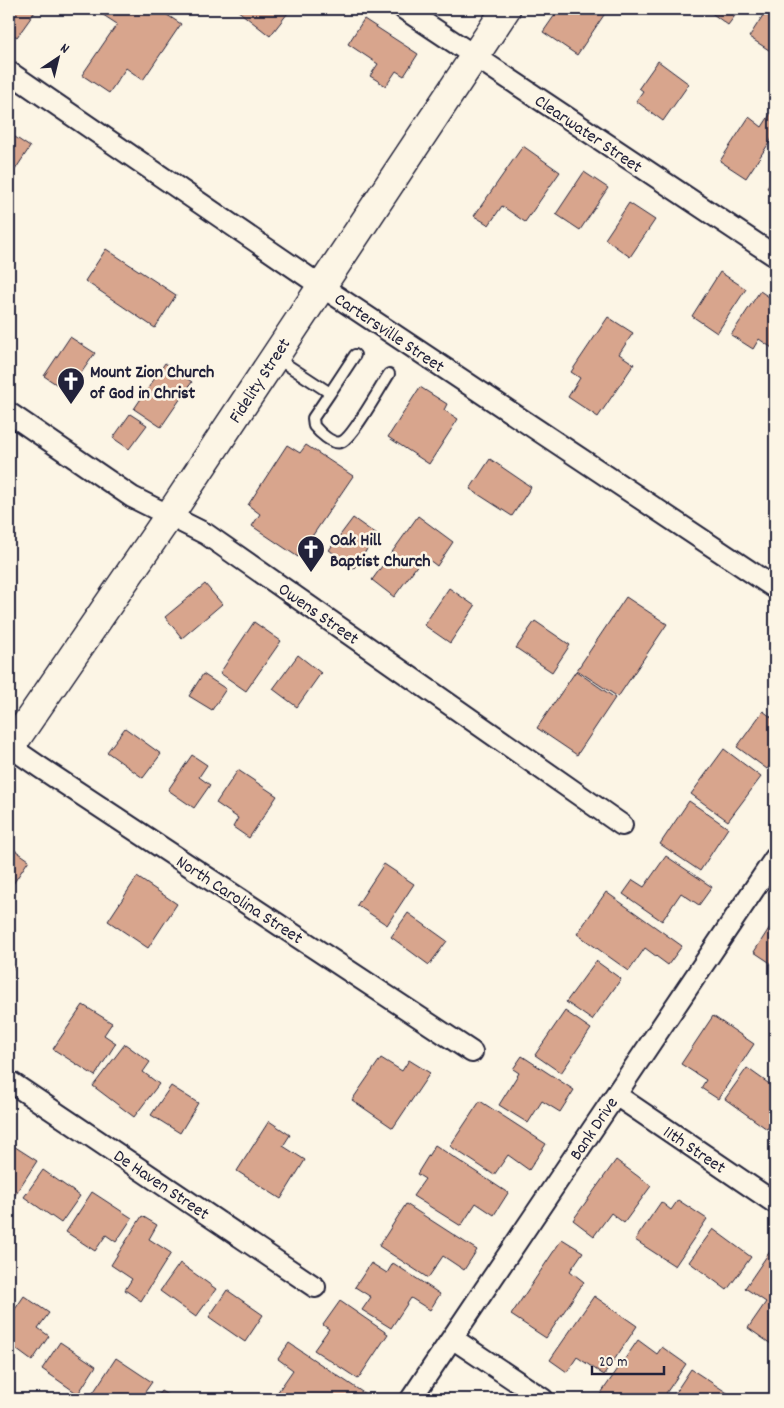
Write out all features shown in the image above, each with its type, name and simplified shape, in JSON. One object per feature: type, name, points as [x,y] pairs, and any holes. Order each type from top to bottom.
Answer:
[{"type":"main road","name":"Fidelity Street","points":[[9,747],[169,516],[506,9]]},
{"type":"street","name":"Clearwater Street","points":[[404,9],[775,256]]},
{"type":"street","name":"Cartersville Street","points":[[9,72],[321,286],[775,588]]},
{"type":"street","name":"Owens Street","points":[[9,414],[132,498],[206,534],[622,825]]},
{"type":"street","name":"North Carolina Street","points":[[9,747],[472,1052]]},
{"type":"street","name":"Bank Drive","points":[[411,1399],[775,858]]},
{"type":"street","name":"De Haven Street","points":[[9,1081],[315,1287]]},
{"type":"street","name":"11th Street","points":[[616,1095],[775,1203]]},
{"type":"street","points":[[452,1338],[542,1399]]},
{"type":"lane","points":[[355,355],[313,418],[314,426],[334,442],[341,442],[354,429],[389,374]]},
{"type":"lane","points":[[274,357],[330,393]]},
{"type":"building","points":[[9,9],[37,9],[17,37],[9,32]]},
{"type":"building","points":[[94,9],[144,9],[153,15],[158,9],[181,24],[143,80],[126,68],[109,93],[82,75],[117,24]]},
{"type":"building","points":[[238,9],[291,9],[270,36]]},
{"type":"building","points":[[559,9],[608,9],[577,55],[543,32]]},
{"type":"building","points":[[706,9],[740,9],[728,25]]},
{"type":"building","points":[[767,9],[775,9],[775,54],[749,37]]},
{"type":"building","points":[[364,19],[418,54],[404,76],[396,71],[386,86],[370,76],[378,64],[348,44]]},
{"type":"building","points":[[658,61],[689,84],[663,121],[636,101],[643,91],[639,88]]},
{"type":"building","points":[[773,110],[775,111],[775,134],[746,178],[720,161],[749,117],[762,127]]},
{"type":"building","points":[[9,133],[30,147],[9,179]]},
{"type":"building","points":[[523,146],[560,172],[525,222],[502,206],[489,225],[474,216]]},
{"type":"building","points":[[584,172],[608,188],[580,230],[556,214]]},
{"type":"building","points":[[775,176],[775,193],[767,188]]},
{"type":"building","points":[[629,203],[655,220],[630,257],[605,239]]},
{"type":"building","points":[[106,249],[176,295],[155,328],[85,281]]},
{"type":"building","points":[[720,272],[746,289],[717,333],[692,316]]},
{"type":"building","points":[[760,291],[775,301],[775,350],[759,339],[753,349],[731,335]]},
{"type":"building","points":[[608,317],[633,333],[619,354],[634,364],[598,417],[568,397],[580,378],[571,372]]},
{"type":"building","points":[[70,337],[95,353],[68,392],[44,376]]},
{"type":"building","points":[[165,363],[192,382],[161,427],[134,409]]},
{"type":"building","points":[[420,387],[447,404],[444,410],[458,419],[429,464],[388,437]]},
{"type":"building","points":[[130,414],[147,425],[129,449],[113,438]]},
{"type":"building","points":[[287,445],[300,453],[306,445],[353,476],[298,557],[252,526],[260,514],[248,505]]},
{"type":"building","points":[[490,459],[531,487],[512,516],[470,489]]},
{"type":"building","points":[[418,516],[453,542],[437,566],[424,556],[394,597],[372,580]]},
{"type":"building","points":[[353,518],[377,535],[354,568],[329,550]]},
{"type":"building","points":[[205,584],[222,604],[182,638],[165,617]]},
{"type":"building","points":[[449,588],[475,606],[450,643],[424,625]]},
{"type":"building","points":[[626,597],[667,624],[618,697],[577,670]]},
{"type":"building","points":[[535,621],[570,645],[552,672],[516,648]]},
{"type":"building","points":[[254,622],[281,641],[246,691],[220,673]]},
{"type":"building","points":[[298,655],[321,673],[297,707],[273,689]]},
{"type":"building","points":[[576,671],[615,698],[577,755],[537,728]]},
{"type":"building","points":[[203,674],[226,689],[212,710],[189,696]]},
{"type":"building","points":[[763,711],[775,720],[775,759],[767,769],[737,747]]},
{"type":"building","points":[[125,728],[161,754],[143,778],[107,752]]},
{"type":"building","points":[[724,749],[761,777],[728,821],[691,794]]},
{"type":"building","points":[[192,755],[207,765],[199,777],[210,785],[194,808],[168,790]]},
{"type":"building","points":[[238,770],[277,796],[249,838],[233,827],[238,818],[216,803]]},
{"type":"building","points":[[689,801],[728,828],[700,871],[660,844]]},
{"type":"building","points":[[9,846],[29,860],[13,884],[9,881]]},
{"type":"building","points":[[666,856],[712,887],[699,905],[681,893],[662,921],[623,894],[633,880],[644,887]]},
{"type":"building","points":[[384,864],[414,884],[387,925],[357,905]]},
{"type":"building","points":[[137,877],[177,904],[148,948],[108,921]]},
{"type":"building","points":[[606,892],[682,946],[668,965],[645,948],[629,971],[577,934]]},
{"type":"building","points":[[408,913],[447,941],[429,965],[391,937]]},
{"type":"building","points":[[775,919],[775,966],[754,952]]},
{"type":"building","points":[[596,961],[621,979],[592,1020],[566,1002]]},
{"type":"building","points":[[9,963],[14,966],[9,974]]},
{"type":"building","points":[[83,1005],[112,1023],[104,1035],[116,1043],[95,1076],[53,1049]]},
{"type":"building","points":[[565,1011],[591,1029],[561,1073],[535,1055]]},
{"type":"building","points":[[713,1016],[754,1044],[718,1099],[701,1088],[706,1080],[681,1064]]},
{"type":"building","points":[[125,1044],[150,1062],[143,1072],[159,1084],[134,1117],[93,1086]]},
{"type":"building","points":[[522,1056],[574,1090],[560,1112],[542,1101],[528,1123],[499,1105],[519,1073],[513,1069]]},
{"type":"building","points":[[381,1058],[402,1071],[409,1060],[430,1073],[393,1128],[352,1100]]},
{"type":"building","points":[[747,1068],[775,1088],[775,1118],[767,1129],[725,1099]]},
{"type":"building","points":[[171,1086],[198,1103],[180,1133],[151,1115]]},
{"type":"building","points":[[480,1101],[546,1144],[529,1170],[508,1155],[494,1175],[450,1146]]},
{"type":"building","points":[[269,1121],[290,1135],[283,1146],[305,1160],[281,1199],[237,1171]]},
{"type":"building","points":[[9,1143],[37,1161],[9,1204]]},
{"type":"building","points":[[435,1145],[508,1193],[494,1215],[476,1203],[461,1226],[413,1196],[425,1179],[417,1174]]},
{"type":"building","points":[[616,1160],[651,1186],[624,1223],[611,1213],[594,1236],[573,1220]]},
{"type":"building","points":[[43,1170],[80,1196],[61,1223],[24,1197]]},
{"type":"building","points":[[92,1192],[132,1218],[116,1242],[106,1235],[95,1251],[66,1232]]},
{"type":"building","points":[[678,1200],[707,1219],[675,1266],[635,1240],[661,1202],[671,1210]]},
{"type":"building","points":[[406,1204],[477,1250],[464,1270],[443,1256],[428,1278],[379,1246]]},
{"type":"building","points":[[142,1216],[157,1225],[149,1239],[171,1253],[141,1301],[125,1290],[132,1279],[111,1265]]},
{"type":"building","points":[[713,1229],[751,1257],[727,1290],[689,1262]]},
{"type":"building","points":[[562,1239],[583,1252],[570,1271],[584,1282],[546,1338],[511,1315]]},
{"type":"building","points":[[775,1244],[775,1339],[771,1344],[748,1328],[766,1302],[745,1288]]},
{"type":"building","points":[[180,1263],[216,1289],[196,1317],[160,1291]]},
{"type":"building","points":[[371,1263],[387,1273],[393,1263],[440,1294],[430,1310],[411,1298],[391,1328],[362,1310],[371,1297],[355,1287]]},
{"type":"building","points":[[227,1290],[263,1315],[245,1342],[209,1317]]},
{"type":"building","points":[[24,1296],[49,1313],[38,1328],[49,1336],[32,1361],[9,1344],[9,1318]]},
{"type":"building","points":[[594,1296],[637,1326],[604,1375],[577,1357],[567,1372],[550,1360]]},
{"type":"building","points":[[340,1301],[388,1334],[358,1379],[314,1350],[329,1329],[323,1325]]},
{"type":"building","points":[[638,1340],[657,1354],[662,1347],[686,1364],[662,1399],[640,1399],[633,1395],[630,1399],[597,1399]]},
{"type":"building","points":[[60,1342],[96,1366],[78,1394],[42,1369]]},
{"type":"building","points":[[289,1343],[368,1396],[365,1399],[279,1399],[275,1396],[293,1370],[278,1359]]},
{"type":"building","points":[[116,1358],[152,1382],[140,1399],[89,1399]]},
{"type":"building","points":[[691,1369],[732,1396],[730,1399],[671,1399]]},
{"type":"building","points":[[161,1391],[174,1399],[155,1399]]},
{"type":"place","name":"Mount Zion Church of God in Christ","points":[[71,405]]},
{"type":"place","name":"Oak Hill Baptist Church","points":[[311,573]]}]
